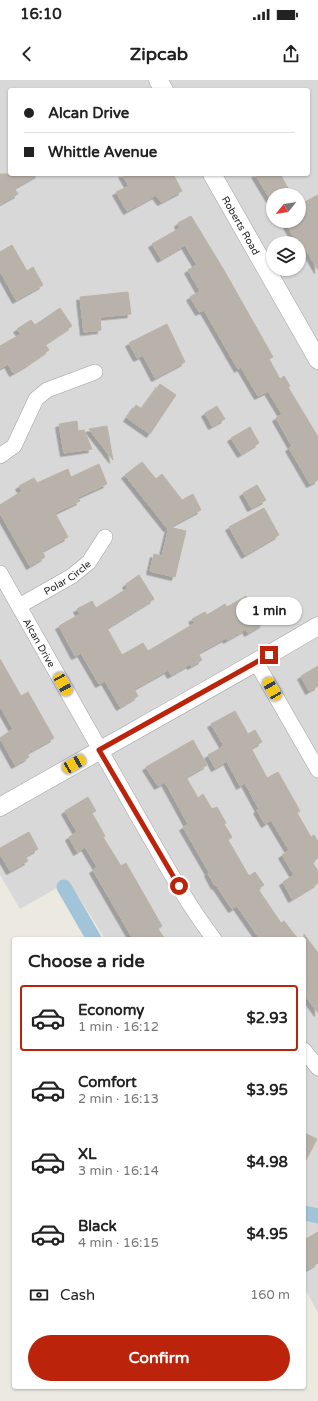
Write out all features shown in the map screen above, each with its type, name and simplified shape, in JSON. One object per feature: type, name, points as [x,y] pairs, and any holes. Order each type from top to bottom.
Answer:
[{"type":"street","name":"Roberts Road","points":[[213,176],[318,360]]},
{"type":"street","points":[[0,456],[14,446],[36,399],[47,390],[95,372]]},
{"type":"street","name":"Polar Circle","points":[[19,606],[72,576],[89,562],[105,536]]},
{"type":"street","name":"Alcan Drive","points":[[0,573],[99,750],[172,875],[199,919],[212,937]]},
{"type":"street","points":[[0,807],[318,626]]},
{"type":"street","points":[[256,662],[318,770]]},
{"type":"street","points":[[306,1053],[318,1068]]},
{"type":"shaded area","points":[[0,80],[318,80],[318,1313],[306,1291],[306,937],[104,937],[69,881],[20,909],[0,875]]},
{"type":"building","points":[[0,174],[8,174],[8,176],[35,176],[14,188],[18,194],[0,204]]},
{"type":"building","points":[[123,176],[174,176],[182,191],[161,202],[156,195],[127,211],[116,192],[129,186]]},
{"type":"building","points":[[256,176],[281,176],[288,188],[266,188],[266,192]]},
{"type":"building","points":[[318,195],[318,270],[306,249],[306,236],[293,236],[289,228],[306,228],[306,201]]},
{"type":"building","points":[[191,216],[225,272],[273,357],[269,359],[280,379],[284,376],[290,386],[288,387],[318,437],[318,480],[310,484],[289,448],[292,446],[276,418],[282,414],[268,391],[258,396],[241,367],[238,369],[204,310],[199,312],[190,297],[200,291],[188,270],[197,265],[185,245],[161,259],[152,244],[180,228],[178,223]]},
{"type":"building","points":[[12,245],[27,271],[33,267],[43,285],[16,300],[0,271],[0,252]]},
{"type":"building","points":[[128,292],[131,314],[100,317],[101,330],[84,332],[80,297]]},
{"type":"building","points":[[60,308],[72,326],[45,344],[49,350],[13,373],[8,364],[0,368],[0,346],[21,334],[17,329],[31,320],[35,325]]},
{"type":"building","points":[[167,324],[185,362],[155,378],[143,355],[137,358],[129,343]]},
{"type":"building","points":[[160,384],[176,395],[150,434],[127,418],[136,405],[142,409]]},
{"type":"building","points":[[217,406],[225,419],[212,426],[205,413]]},
{"type":"building","points":[[77,421],[78,431],[84,430],[92,449],[64,453],[59,424]]},
{"type":"building","points":[[107,426],[113,460],[89,429]]},
{"type":"building","points":[[250,427],[259,443],[241,454],[231,438]]},
{"type":"building","points":[[142,462],[156,479],[162,474],[182,500],[193,494],[201,510],[167,528],[125,475]]},
{"type":"building","points":[[99,464],[107,484],[78,497],[80,501],[55,513],[68,537],[42,551],[45,557],[30,566],[0,513],[0,505],[22,491],[19,486],[34,478],[37,483],[68,469],[71,477]]},
{"type":"building","points":[[257,485],[266,500],[251,508],[243,493]]},
{"type":"building","points":[[264,508],[279,535],[245,555],[229,527]]},
{"type":"building","points":[[169,527],[186,531],[175,577],[150,571],[154,554],[162,556]]},
{"type":"building","points":[[139,575],[154,599],[107,628],[122,655],[143,643],[148,651],[195,623],[192,619],[205,612],[207,615],[225,604],[227,607],[246,596],[263,624],[248,633],[246,629],[227,640],[226,638],[198,653],[202,660],[191,666],[190,664],[171,675],[168,670],[134,689],[138,696],[120,707],[105,681],[99,684],[81,653],[75,656],[59,626],[80,614],[77,609],[92,601],[96,608],[128,588],[126,584]]},
{"type":"building","points":[[0,659],[21,696],[28,692],[54,738],[27,753],[29,757],[15,765],[0,738],[13,729],[0,706]]},
{"type":"building","points":[[318,666],[318,686],[309,691],[301,676]]},
{"type":"building","points":[[235,711],[248,734],[255,730],[262,742],[251,748],[267,778],[278,772],[300,811],[297,813],[311,837],[314,835],[318,842],[318,858],[312,862],[318,871],[318,883],[292,899],[283,882],[294,875],[282,855],[289,850],[271,820],[265,824],[245,783],[240,786],[227,761],[215,768],[208,755],[224,746],[211,724]]},
{"type":"building","points":[[193,740],[207,765],[186,777],[198,798],[203,794],[212,809],[217,807],[226,823],[224,824],[232,837],[228,840],[249,876],[255,872],[264,885],[258,889],[281,923],[284,921],[296,937],[259,937],[237,906],[232,909],[216,885],[215,886],[208,873],[209,872],[183,827],[188,824],[165,782],[158,786],[146,767]]},
{"type":"building","points":[[88,797],[96,811],[92,813],[105,836],[103,837],[121,866],[126,863],[162,926],[158,929],[164,937],[132,937],[93,870],[97,867],[85,847],[77,852],[69,837],[77,832],[65,811]]},
{"type":"building","points":[[29,832],[38,849],[25,856],[28,861],[10,871],[0,854],[0,848]]},
{"type":"building","points":[[304,934],[318,953],[318,1013],[306,997],[306,937],[304,937]]},
{"type":"building","points":[[306,1134],[317,1139],[306,1160]]},
{"type":"building","points":[[318,1232],[318,1263],[306,1270],[306,1239]]},
{"type":"waterway","points":[[64,887],[93,937]]},
{"type":"waterway","points":[[306,1213],[318,1216]]},
{"type":"route","points":[[179,886],[99,750],[269,655]]}]
